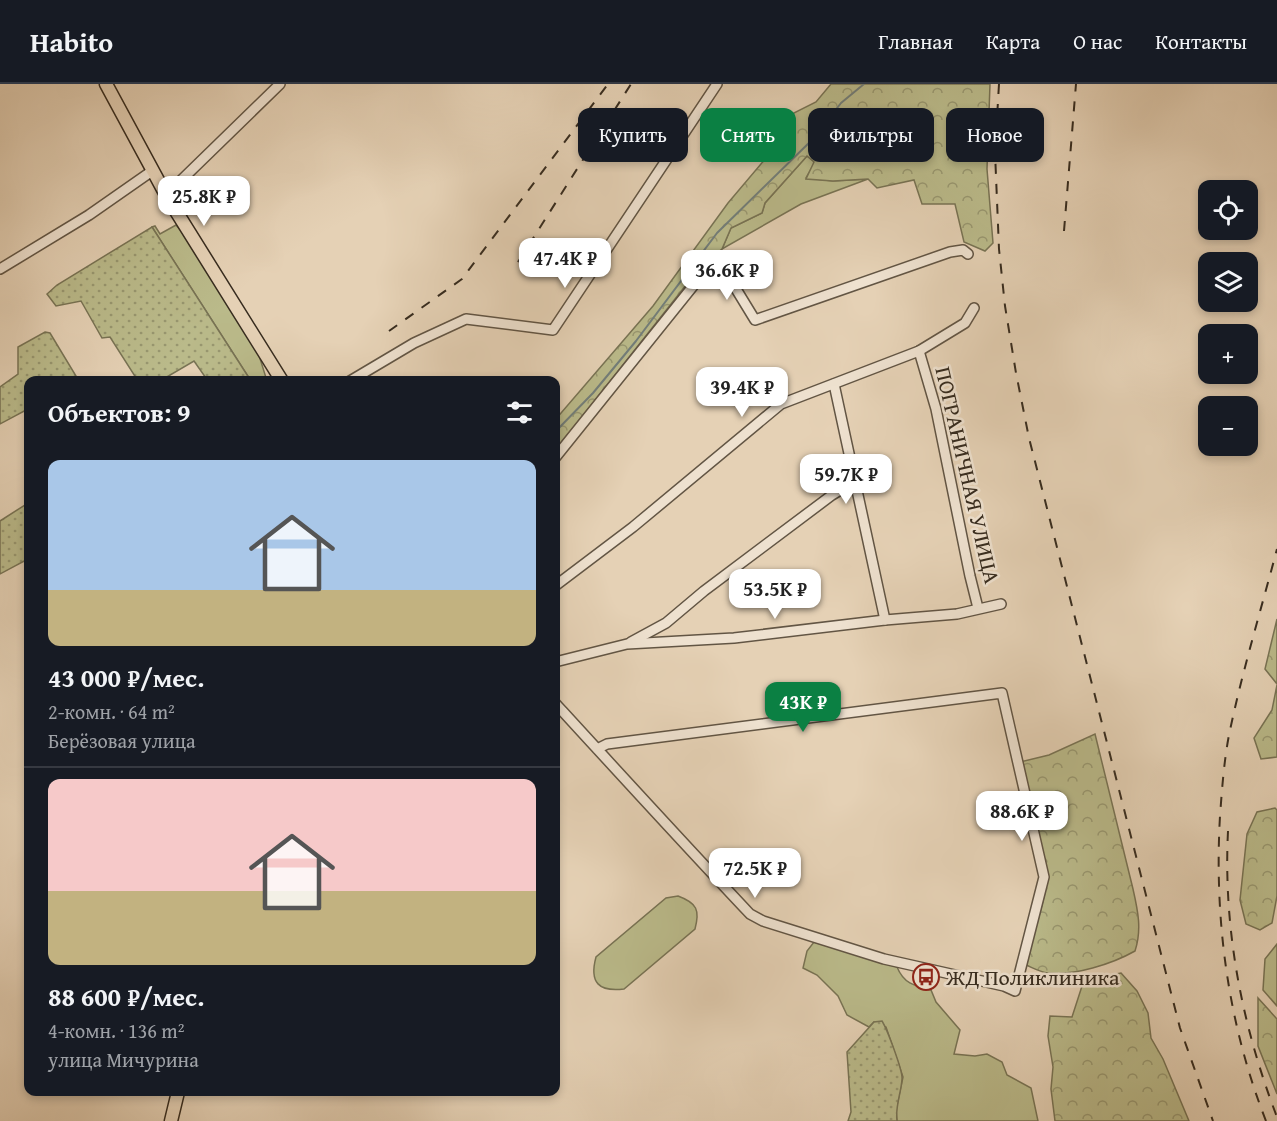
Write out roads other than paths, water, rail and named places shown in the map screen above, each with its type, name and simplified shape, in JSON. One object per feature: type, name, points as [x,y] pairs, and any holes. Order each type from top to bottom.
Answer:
[{"type":"main road","points":[[106,84],[166,195],[279,376]]},
{"type":"main road","points":[[171,1121],[177,1096]]},
{"type":"street","points":[[166,195],[280,84]]},
{"type":"street","points":[[358,376],[414,343],[466,319],[554,330],[717,84]]},
{"type":"street","points":[[0,269],[89,215],[152,171]]},
{"type":"street","points":[[560,452],[710,265],[716,261],[722,266],[754,320],[950,252],[963,250],[968,254]]},
{"type":"street","points":[[560,582],[633,527],[781,404],[919,351],[965,323],[974,308]]},
{"type":"street","name":"ПОГРАНИЧНАЯ УЛИЦА","points":[[919,351],[936,409],[978,608]]},
{"type":"street","points":[[834,384],[885,620]]},
{"type":"street","points":[[627,644],[666,622],[832,495],[855,482]]},
{"type":"street","points":[[560,661],[627,644],[734,638],[957,614],[1001,604]]},
{"type":"street","points":[[560,708],[597,749],[750,914],[763,921],[884,959],[1004,986],[1015,992],[1044,877],[1002,693],[607,744],[597,749]]},
{"type":"waterway","points":[[560,427],[593,393],[636,341],[717,233],[814,138],[841,103],[864,84]]},
{"type":"railway","points":[[389,331],[462,279],[608,84]]},
{"type":"railway","points":[[518,262],[631,84]]},
{"type":"railway","points":[[999,84],[995,152],[999,249],[1005,306],[1029,438],[1180,1028],[1213,1121]]},
{"type":"railway","points":[[1064,231],[1076,84]]},
{"type":"railway","points":[[1266,1121],[1242,1047],[1226,971],[1219,894],[1219,855],[1222,785],[1229,735],[1277,549]]},
{"type":"railway","points":[[1228,831],[1229,904],[1237,977],[1254,1048],[1277,1117]]},
{"type":"place","name":"ЖД Поликлиника","points":[[926,977]]}]
